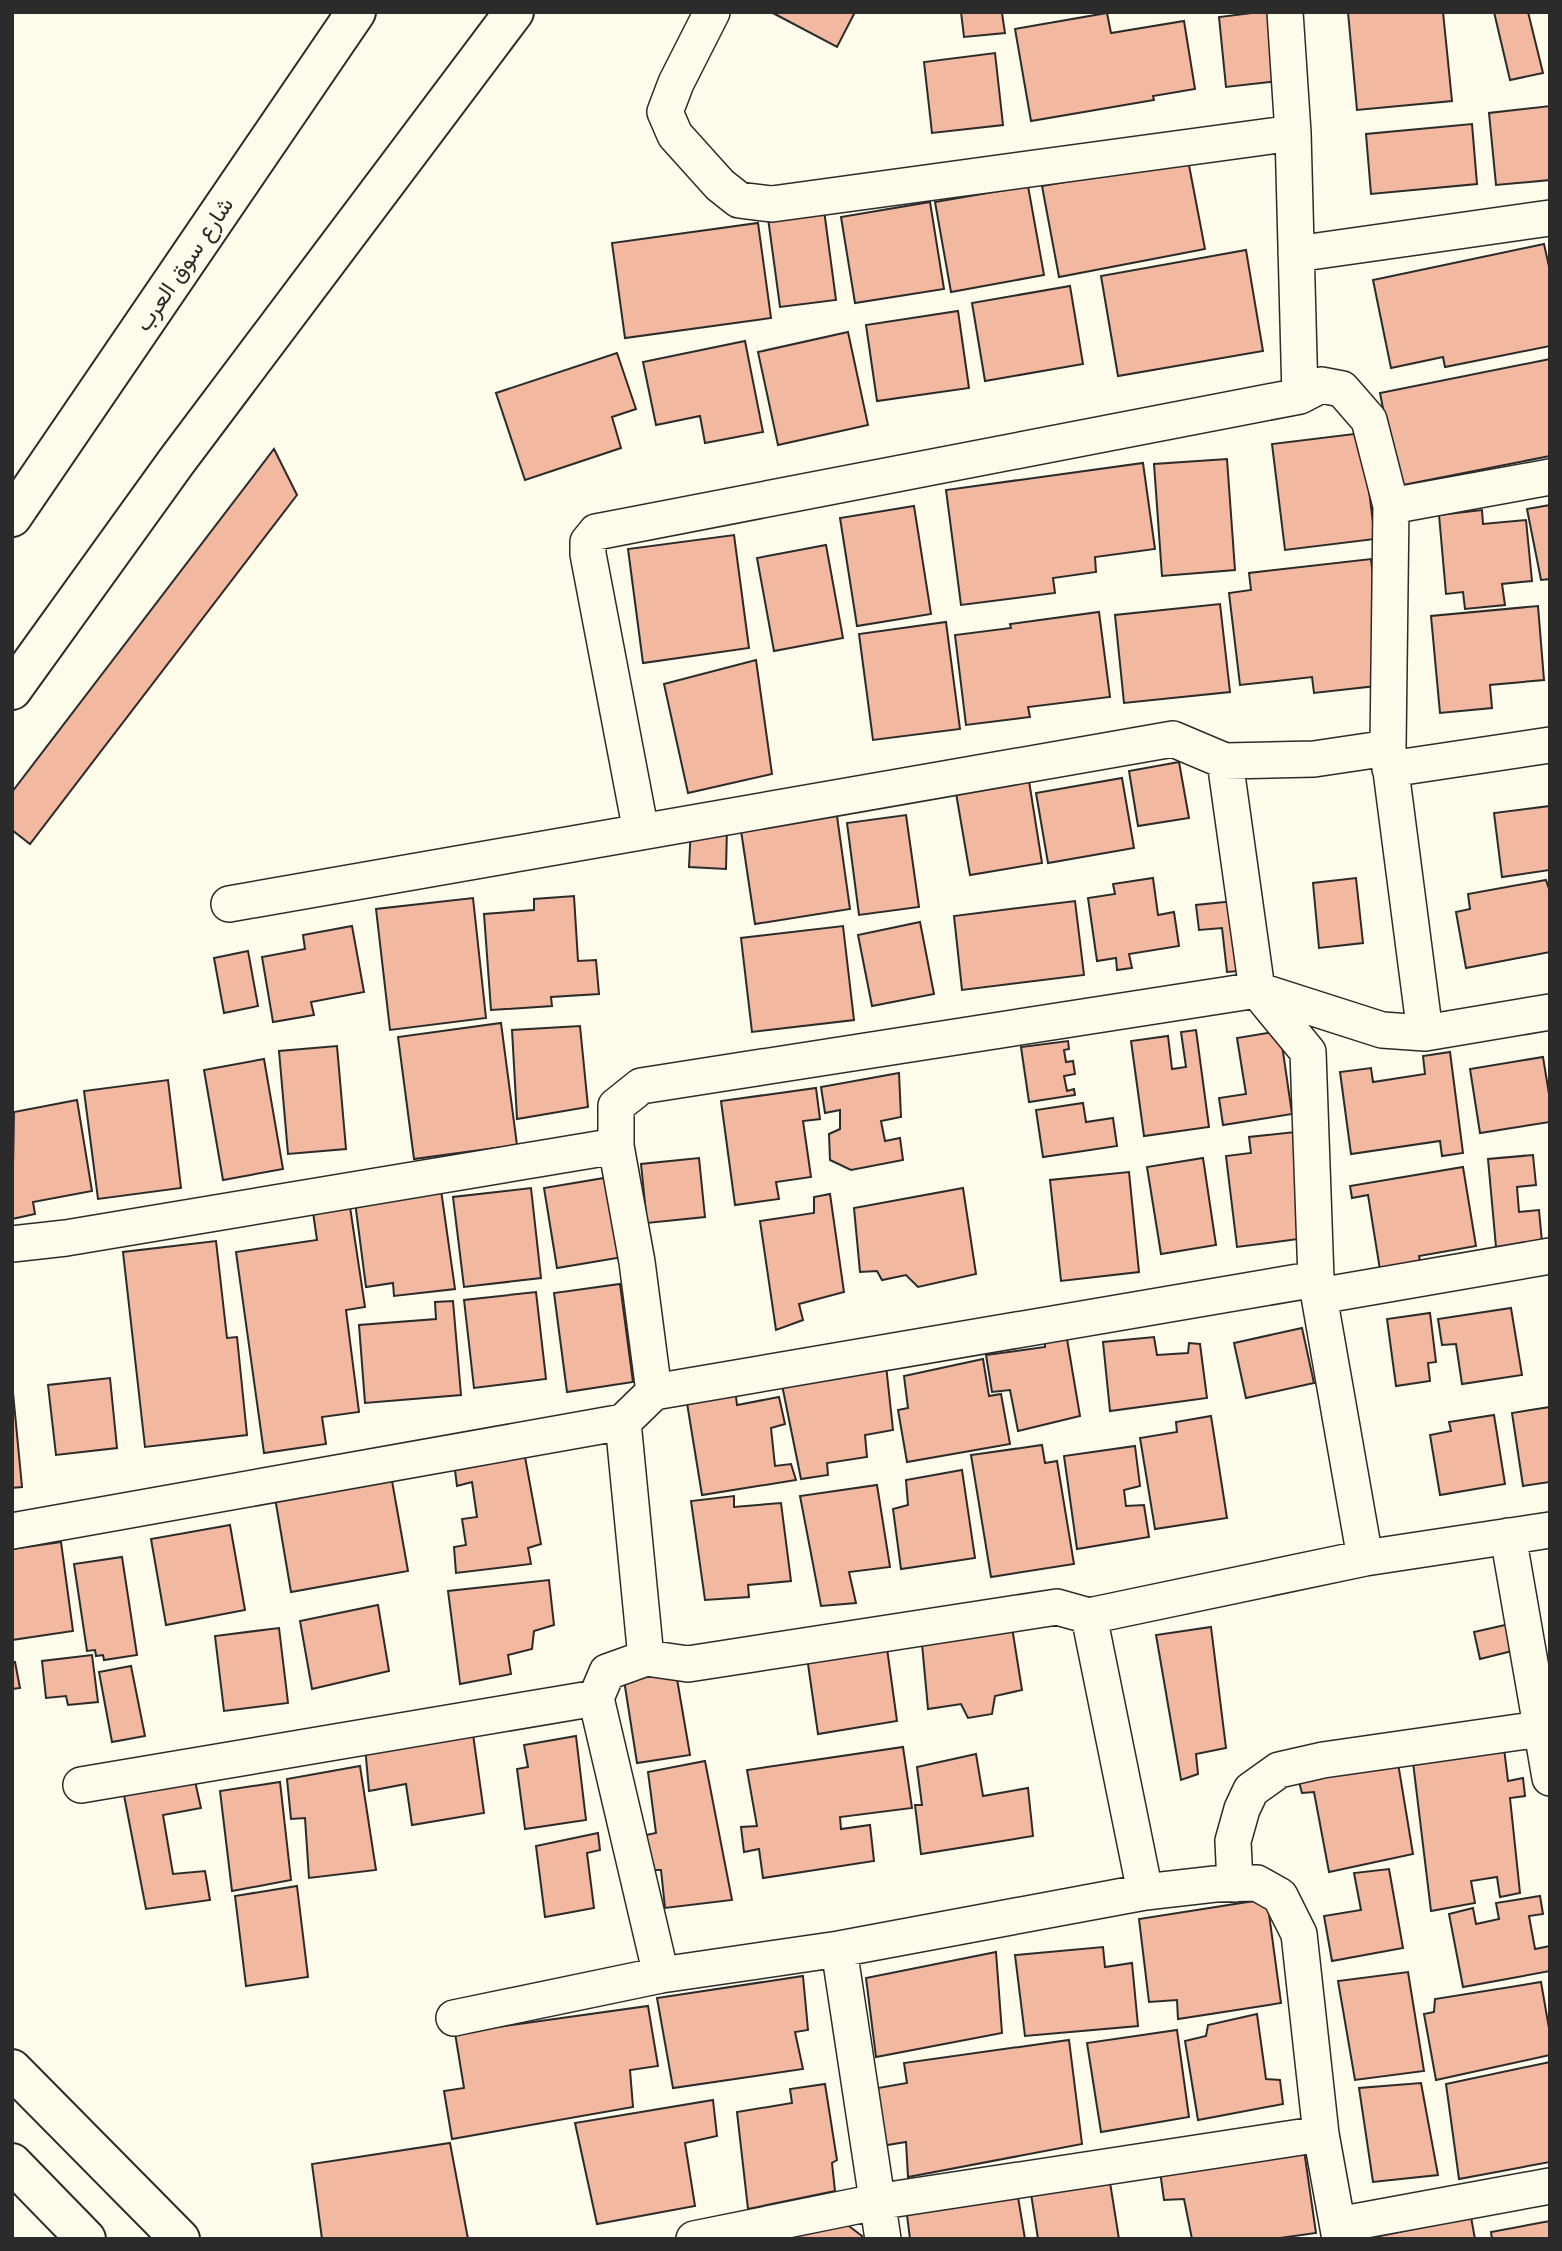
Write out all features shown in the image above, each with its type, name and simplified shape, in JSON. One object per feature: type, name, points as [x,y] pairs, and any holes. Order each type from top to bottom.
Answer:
[{"type":"main road","name":"شارع سوق العرب","points":[[12,517],[356,12]]},
{"type":"main road","points":[[12,690],[176,462],[514,12]]},
{"type":"main road","points":[[12,2069],[180,2239]]},
{"type":"main road","points":[[12,2163],[86,2239]]},
{"type":"street","points":[[712,12],[676,83],[665,112],[674,135],[720,185],[739,200],[772,204],[1293,133]]},
{"type":"street","points":[[1285,12],[1293,133],[1300,396]]},
{"type":"street","points":[[1296,254],[1550,218]]},
{"type":"street","points":[[641,832],[588,554],[588,542],[596,532],[1300,396],[1321,385],[1342,389],[1369,421],[1391,506],[1389,759],[1424,1033]]},
{"type":"street","points":[[1391,506],[1550,477]]},
{"type":"street","points":[[229,904],[1173,739],[1224,761],[1389,759],[1550,745]]},
{"type":"street","points":[[1224,761],[1257,990],[1308,1052],[1318,1288],[1365,1558]]},
{"type":"street","points":[[654,1392],[637,1262],[617,1146],[617,1106],[641,1086],[1257,990],[1382,1030],[1424,1033],[1550,1012]]},
{"type":"street","points":[[12,1244],[66,1238],[617,1146]]},
{"type":"street","points":[[12,1531],[623,1422],[654,1392],[1318,1288],[1550,1255]]},
{"type":"street","points":[[623,1422],[646,1658]]},
{"type":"street","points":[[661,1975],[596,1698],[607,1672],[646,1658],[688,1664],[1057,1607],[1089,1616],[1365,1558],[1550,1530]]},
{"type":"street","points":[[1508,1536],[1550,1778]]},
{"type":"street","points":[[1089,1616],[1145,1892]]},
{"type":"street","points":[[81,1785],[596,1698]]},
{"type":"street","points":[[1236,1884],[1233,1841],[1242,1809],[1251,1790],[1279,1770],[1323,1760],[1540,1729]]},
{"type":"street","points":[[454,2018],[661,1975],[839,1949],[1145,1892],[1257,1883],[1280,1896],[1299,1934],[1321,2134],[1339,2232],[1550,2186]]},
{"type":"street","points":[[839,1949],[883,2239]]},
{"type":"street","points":[[694,2239],[876,2202],[1321,2134]]},
{"type":"building","points":[[771,12],[855,12],[837,47]]},
{"type":"building","points":[[961,12],[1010,12],[1002,13],[1005,33],[964,37]]},
{"type":"building","points":[[1271,12],[1279,81],[1226,87],[1219,17]]},
{"type":"building","points":[[1348,12],[1443,12],[1452,101],[1357,110]]},
{"type":"building","points":[[1494,12],[1528,12],[1543,73],[1510,80]]},
{"type":"building","points":[[1107,13],[1111,33],[1184,21],[1195,89],[1153,96],[1154,100],[1031,121],[1015,29]]},
{"type":"building","points":[[995,53],[1003,125],[932,133],[924,62]]},
{"type":"building","points":[[1550,106],[1550,180],[1496,185],[1489,113]]},
{"type":"building","points":[[1472,124],[1477,184],[1371,194],[1366,134]]},
{"type":"building","points":[[1188,160],[1205,249],[1059,277],[1042,186]]},
{"type":"building","points":[[1028,186],[1044,275],[951,292],[935,202]]},
{"type":"building","points":[[930,202],[944,289],[855,303],[841,217]]},
{"type":"building","points":[[824,210],[836,300],[780,307],[768,218]]},
{"type":"building","points":[[758,223],[771,318],[625,338],[612,243]]},
{"type":"building","points":[[1544,244],[1550,271],[1550,346],[1445,367],[1443,357],[1391,368],[1373,280]]},
{"type":"building","points":[[1246,250],[1263,351],[1118,376],[1101,276]]},
{"type":"building","points":[[1070,286],[1083,364],[985,381],[972,303]]},
{"type":"building","points":[[958,311],[969,388],[877,401],[866,325]]},
{"type":"building","points":[[848,332],[868,425],[778,445],[758,352]]},
{"type":"building","points":[[745,341],[763,432],[705,443],[700,416],[656,425],[643,362]]},
{"type":"building","points":[[617,353],[636,409],[612,417],[621,448],[525,480],[496,393]]},
{"type":"building","points":[[1550,359],[1550,456],[1398,486],[1380,393]]},
{"type":"building","points":[[1362,433],[1375,539],[1285,550],[1272,444]]},
{"type":"building","points":[[274,449],[297,495],[30,844],[12,830],[12,792]]},
{"type":"building","points":[[1227,459],[1235,570],[1162,576],[1154,464]]},
{"type":"building","points":[[1143,463],[1155,549],[1095,557],[1096,572],[1053,578],[1055,593],[961,605],[946,490]]},
{"type":"building","points":[[1550,505],[1550,579],[1541,580],[1527,509]]},
{"type":"building","points":[[914,506],[931,614],[857,626],[840,518]]},
{"type":"building","points":[[1482,510],[1483,524],[1526,520],[1532,581],[1502,584],[1505,605],[1465,609],[1463,592],[1446,594],[1439,515]]},
{"type":"building","points":[[734,535],[749,648],[643,663],[628,549]]},
{"type":"building","points":[[826,545],[843,638],[774,651],[757,558]]},
{"type":"building","points":[[1371,559],[1385,685],[1314,693],[1312,677],[1240,685],[1229,593],[1251,590],[1249,573]]},
{"type":"building","points":[[1220,604],[1230,692],[1124,703],[1115,615]]},
{"type":"building","points":[[1538,606],[1544,680],[1490,685],[1492,708],[1440,713],[1431,616]]},
{"type":"building","points":[[1099,612],[1110,697],[1028,707],[1030,717],[966,725],[955,635],[1011,628],[1010,624]]},
{"type":"building","points":[[946,622],[960,729],[873,740],[859,634]]},
{"type":"building","points":[[756,660],[772,774],[688,793],[664,684]]},
{"type":"building","points":[[1179,762],[1189,818],[1138,826],[1129,771]]},
{"type":"building","points":[[1122,778],[1134,848],[1048,863],[1036,793]]},
{"type":"building","points":[[1029,781],[1042,863],[970,875],[956,793]]},
{"type":"building","points":[[1550,806],[1550,870],[1502,877],[1494,813]]},
{"type":"building","points":[[836,809],[850,909],[755,924],[740,824]]},
{"type":"building","points":[[906,815],[919,907],[859,915],[847,823]]},
{"type":"building","points":[[691,826],[727,828],[726,869],[689,867]]},
{"type":"building","points":[[1153,878],[1158,915],[1174,912],[1179,946],[1129,954],[1132,968],[1117,970],[1116,958],[1097,961],[1088,898],[1115,894],[1113,884]]},
{"type":"building","points":[[1356,878],[1363,943],[1319,948],[1313,883]]},
{"type":"building","points":[[1546,880],[1550,892],[1550,952],[1466,968],[1456,912],[1470,909],[1468,894]]},
{"type":"building","points":[[574,896],[578,961],[596,960],[599,994],[551,997],[552,1006],[491,1010],[484,914],[534,910],[534,899]]},
{"type":"building","points":[[473,898],[486,1018],[390,1030],[376,909]]},
{"type":"building","points":[[1244,900],[1251,970],[1227,972],[1222,928],[1199,930],[1196,905]]},
{"type":"building","points":[[1075,901],[1084,975],[962,990],[954,916]]},
{"type":"building","points":[[920,922],[934,994],[872,1006],[858,935]]},
{"type":"building","points":[[352,926],[364,992],[311,1002],[314,1015],[273,1022],[262,957],[305,949],[303,935]]},
{"type":"building","points":[[843,926],[854,1020],[752,1032],[741,938]]},
{"type":"building","points":[[248,951],[258,1006],[224,1013],[214,958]]},
{"type":"building","points":[[501,1023],[517,1145],[414,1159],[398,1037]]},
{"type":"building","points":[[580,1026],[588,1107],[517,1119],[512,1030]]},
{"type":"building","points":[[1196,1030],[1209,1127],[1144,1136],[1131,1041],[1168,1036],[1172,1069],[1186,1067],[1181,1032]]},
{"type":"building","points":[[1280,1031],[1292,1114],[1223,1125],[1219,1098],[1246,1094],[1237,1038]]},
{"type":"building","points":[[1068,1041],[1069,1049],[1064,1050],[1066,1062],[1073,1061],[1075,1074],[1064,1076],[1067,1091],[1074,1089],[1075,1095],[1029,1102],[1021,1047]]},
{"type":"building","points":[[337,1046],[346,1149],[288,1154],[279,1051]]},
{"type":"building","points":[[1450,1052],[1463,1153],[1442,1156],[1440,1141],[1351,1154],[1340,1072],[1371,1068],[1373,1082],[1425,1074],[1423,1056]]},
{"type":"building","points":[[1543,1057],[1550,1100],[1550,1122],[1480,1133],[1470,1069]]},
{"type":"building","points":[[264,1059],[283,1169],[223,1180],[204,1070]]},
{"type":"building","points":[[899,1073],[901,1117],[881,1121],[885,1141],[900,1138],[903,1160],[851,1170],[830,1160],[829,1134],[840,1129],[840,1110],[825,1113],[821,1087]]},
{"type":"building","points":[[168,1080],[181,1188],[98,1199],[84,1091]]},
{"type":"building","points":[[816,1088],[820,1119],[803,1121],[811,1177],[776,1182],[779,1199],[735,1205],[721,1101]]},
{"type":"building","points":[[77,1100],[92,1191],[33,1202],[35,1214],[12,1219],[14,1112]]},
{"type":"building","points":[[1083,1103],[1086,1122],[1113,1118],[1117,1146],[1043,1157],[1036,1110]]},
{"type":"building","points":[[1295,1132],[1306,1238],[1237,1247],[1226,1156],[1251,1153],[1249,1137]]},
{"type":"building","points":[[1533,1155],[1536,1185],[1517,1187],[1519,1212],[1539,1210],[1542,1242],[1496,1247],[1488,1159]]},
{"type":"building","points":[[699,1158],[705,1217],[647,1223],[641,1164]]},
{"type":"building","points":[[1203,1158],[1216,1245],[1161,1254],[1147,1167]]},
{"type":"building","points":[[1463,1167],[1476,1246],[1419,1256],[1422,1270],[1381,1276],[1368,1195],[1352,1198],[1350,1186]]},
{"type":"building","points":[[1129,1172],[1139,1272],[1061,1281],[1050,1180]]},
{"type":"building","points":[[610,1177],[623,1257],[557,1268],[544,1188]]},
{"type":"building","points":[[531,1188],[541,1278],[464,1287],[453,1197]]},
{"type":"building","points":[[963,1188],[976,1274],[918,1287],[906,1275],[882,1280],[877,1271],[860,1272],[854,1208]]},
{"type":"building","points":[[441,1190],[455,1289],[394,1296],[393,1283],[366,1287],[355,1202]]},
{"type":"building","points":[[830,1194],[844,1292],[799,1304],[803,1320],[776,1330],[760,1221],[814,1213],[814,1197]]},
{"type":"building","points":[[350,1207],[365,1307],[346,1310],[359,1412],[322,1417],[326,1444],[264,1453],[236,1252],[317,1240],[313,1212]]},
{"type":"building","points":[[216,1241],[227,1338],[237,1337],[247,1435],[145,1447],[123,1252]]},
{"type":"building","points":[[620,1284],[633,1382],[567,1392],[554,1293]]},
{"type":"building","points":[[536,1292],[546,1379],[474,1388],[464,1300]]},
{"type":"building","points":[[453,1301],[461,1395],[365,1403],[359,1325],[436,1319],[435,1302]]},
{"type":"building","points":[[1511,1308],[1522,1375],[1462,1384],[1456,1344],[1442,1345],[1438,1319]]},
{"type":"building","points":[[1430,1313],[1436,1362],[1428,1363],[1430,1381],[1396,1386],[1387,1319]]},
{"type":"building","points":[[1302,1328],[1314,1383],[1246,1398],[1234,1343]]},
{"type":"building","points":[[1066,1333],[1080,1416],[1018,1431],[1010,1390],[992,1392],[986,1355],[1045,1347],[1045,1335]]},
{"type":"building","points":[[1154,1337],[1157,1355],[1188,1353],[1189,1343],[1200,1344],[1207,1398],[1110,1411],[1103,1342]]},
{"type":"building","points":[[885,1356],[893,1430],[865,1435],[867,1457],[827,1463],[828,1475],[801,1479],[780,1375]]},
{"type":"building","points":[[983,1359],[989,1396],[1001,1394],[1010,1444],[907,1462],[898,1410],[908,1408],[904,1376]]},
{"type":"building","points":[[110,1378],[117,1448],[56,1455],[48,1385]]},
{"type":"building","points":[[12,1382],[22,1487],[12,1488]]},
{"type":"building","points":[[735,1388],[737,1405],[779,1397],[785,1424],[771,1428],[775,1466],[791,1464],[796,1480],[702,1495],[686,1397]]},
{"type":"building","points":[[1550,1407],[1550,1482],[1523,1486],[1512,1413]]},
{"type":"building","points":[[1494,1415],[1505,1484],[1440,1495],[1430,1435],[1451,1431],[1449,1422]]},
{"type":"building","points":[[1211,1416],[1227,1518],[1155,1529],[1140,1438],[1177,1432],[1176,1422]]},
{"type":"building","points":[[1042,1445],[1045,1463],[1057,1461],[1074,1564],[991,1577],[971,1455]]},
{"type":"building","points":[[1135,1446],[1140,1486],[1124,1490],[1126,1506],[1144,1505],[1149,1537],[1077,1549],[1064,1456]]},
{"type":"building","points":[[525,1457],[541,1544],[528,1548],[531,1564],[456,1573],[454,1547],[466,1545],[462,1519],[477,1517],[472,1482],[457,1486],[455,1470]]},
{"type":"building","points":[[389,1464],[408,1571],[291,1592],[273,1486]]},
{"type":"building","points":[[962,1470],[975,1558],[901,1569],[893,1509],[908,1505],[906,1480]]},
{"type":"building","points":[[877,1485],[890,1567],[849,1572],[856,1603],[821,1606],[800,1496]]},
{"type":"building","points":[[734,1496],[734,1507],[781,1503],[791,1581],[748,1585],[749,1597],[705,1600],[691,1501]]},
{"type":"building","points":[[230,1525],[245,1610],[166,1625],[151,1539]]},
{"type":"building","points":[[61,1542],[73,1631],[12,1640],[12,1549]]},
{"type":"building","points":[[122,1557],[137,1655],[104,1660],[103,1655],[96,1656],[95,1650],[87,1651],[74,1564]]},
{"type":"building","points":[[549,1580],[554,1625],[534,1631],[532,1649],[508,1655],[511,1674],[460,1684],[448,1591]]},
{"type":"building","points":[[378,1605],[389,1671],[312,1689],[300,1621]]},
{"type":"building","points":[[1011,1621],[1022,1690],[995,1696],[992,1714],[968,1718],[961,1704],[928,1709],[921,1633]]},
{"type":"building","points":[[1514,1623],[1520,1649],[1480,1659],[1474,1632]]},
{"type":"building","points":[[1211,1627],[1226,1748],[1196,1754],[1198,1774],[1181,1780],[1156,1635]]},
{"type":"building","points":[[279,1628],[288,1703],[224,1711],[215,1636]]},
{"type":"building","points":[[886,1641],[897,1721],[818,1734],[807,1657]]},
{"type":"building","points":[[92,1655],[98,1702],[68,1705],[66,1696],[46,1698],[42,1661]]},
{"type":"building","points":[[15,1662],[20,1688],[12,1689],[12,1663]]},
{"type":"building","points":[[131,1666],[145,1736],[112,1742],[99,1672]]},
{"type":"building","points":[[676,1673],[690,1755],[637,1763],[624,1680]]},
{"type":"building","points":[[472,1727],[484,1813],[412,1825],[406,1784],[369,1791],[365,1746]]},
{"type":"building","points":[[576,1736],[586,1820],[525,1829],[517,1769],[528,1767],[524,1745]]},
{"type":"building","points":[[1503,1740],[1508,1781],[1523,1778],[1525,1796],[1510,1798],[1520,1893],[1500,1897],[1497,1877],[1471,1881],[1475,1903],[1431,1911],[1412,1754]]},
{"type":"building","points":[[903,1747],[912,1808],[840,1817],[841,1829],[870,1825],[874,1861],[763,1878],[759,1849],[744,1852],[741,1827],[757,1826],[747,1770]]},
{"type":"building","points":[[1396,1751],[1413,1854],[1329,1872],[1314,1792],[1302,1793],[1295,1767]]},
{"type":"building","points":[[976,1754],[983,1796],[1028,1788],[1033,1836],[921,1854],[915,1805],[922,1805],[917,1767]]},
{"type":"building","points":[[705,1761],[732,1900],[665,1908],[661,1870],[648,1870],[641,1836],[656,1833],[648,1772]]},
{"type":"building","points":[[360,1766],[376,1870],[309,1878],[305,1818],[291,1819],[287,1779]]},
{"type":"building","points":[[195,1781],[201,1808],[163,1815],[173,1874],[205,1871],[210,1900],[146,1909],[123,1790]]},
{"type":"building","points":[[280,1782],[291,1880],[232,1891],[220,1791]]},
{"type":"building","points":[[598,1833],[600,1850],[587,1853],[594,1908],[545,1917],[536,1846]]},
{"type":"building","points":[[1389,1869],[1403,1948],[1332,1961],[1324,1916],[1361,1910],[1354,1873]]},
{"type":"building","points":[[297,1886],[308,1977],[246,1986],[235,1896]]},
{"type":"building","points":[[1540,1896],[1543,1914],[1529,1916],[1535,1949],[1550,1946],[1550,1971],[1463,1987],[1449,1914],[1473,1908],[1476,1924],[1499,1919],[1496,1903]]},
{"type":"building","points":[[1267,1899],[1281,2003],[1178,2019],[1177,2000],[1149,2002],[1139,1919]]},
{"type":"building","points":[[1103,1947],[1105,1967],[1132,1963],[1138,2026],[1025,2036],[1015,1955]]},
{"type":"building","points":[[996,1952],[1002,2033],[876,2057],[866,1978]]},
{"type":"building","points":[[1408,1972],[1424,2071],[1355,2080],[1338,1981]]},
{"type":"building","points":[[803,1976],[808,2030],[795,2032],[803,2069],[673,2088],[657,1998]]},
{"type":"building","points":[[1541,1982],[1550,2034],[1550,2055],[1436,2080],[1424,2014],[1434,2012],[1435,1999]]},
{"type":"building","points":[[648,2006],[658,2066],[630,2070],[633,2107],[452,2139],[444,2091],[464,2088],[455,2033]]},
{"type":"building","points":[[1257,2014],[1266,2079],[1280,2080],[1283,2104],[1198,2120],[1185,2041],[1206,2036],[1208,2025]]},
{"type":"building","points":[[1177,2030],[1189,2117],[1101,2132],[1087,2043]]},
{"type":"building","points":[[1069,2040],[1082,2144],[908,2177],[906,2142],[869,2148],[861,2091],[907,2083],[904,2063]]},
{"type":"building","points":[[1550,2062],[1550,2162],[1459,2179],[1446,2084]]},
{"type":"building","points":[[1421,2083],[1438,2175],[1373,2182],[1359,2088]]},
{"type":"building","points":[[825,2084],[837,2160],[832,2163],[835,2191],[748,2209],[737,2112],[792,2103],[790,2089]]},
{"type":"building","points":[[713,2100],[717,2136],[685,2143],[695,2206],[597,2224],[575,2123]]},
{"type":"building","points":[[450,2143],[468,2239],[322,2239],[312,2164]]},
{"type":"building","points":[[1303,2143],[1316,2233],[1273,2239],[1192,2239],[1184,2199],[1164,2200],[1159,2164]]},
{"type":"building","points":[[1109,2176],[1119,2239],[1038,2239],[1030,2187]]},
{"type":"building","points":[[1017,2191],[1025,2239],[910,2239],[906,2207]]},
{"type":"building","points":[[837,2217],[862,2236],[862,2239],[719,2239]]},
{"type":"building","points":[[1471,2217],[1475,2239],[1370,2238]]},
{"type":"building","points":[[1550,2221],[1550,2239],[1492,2239],[1491,2232]]}]
